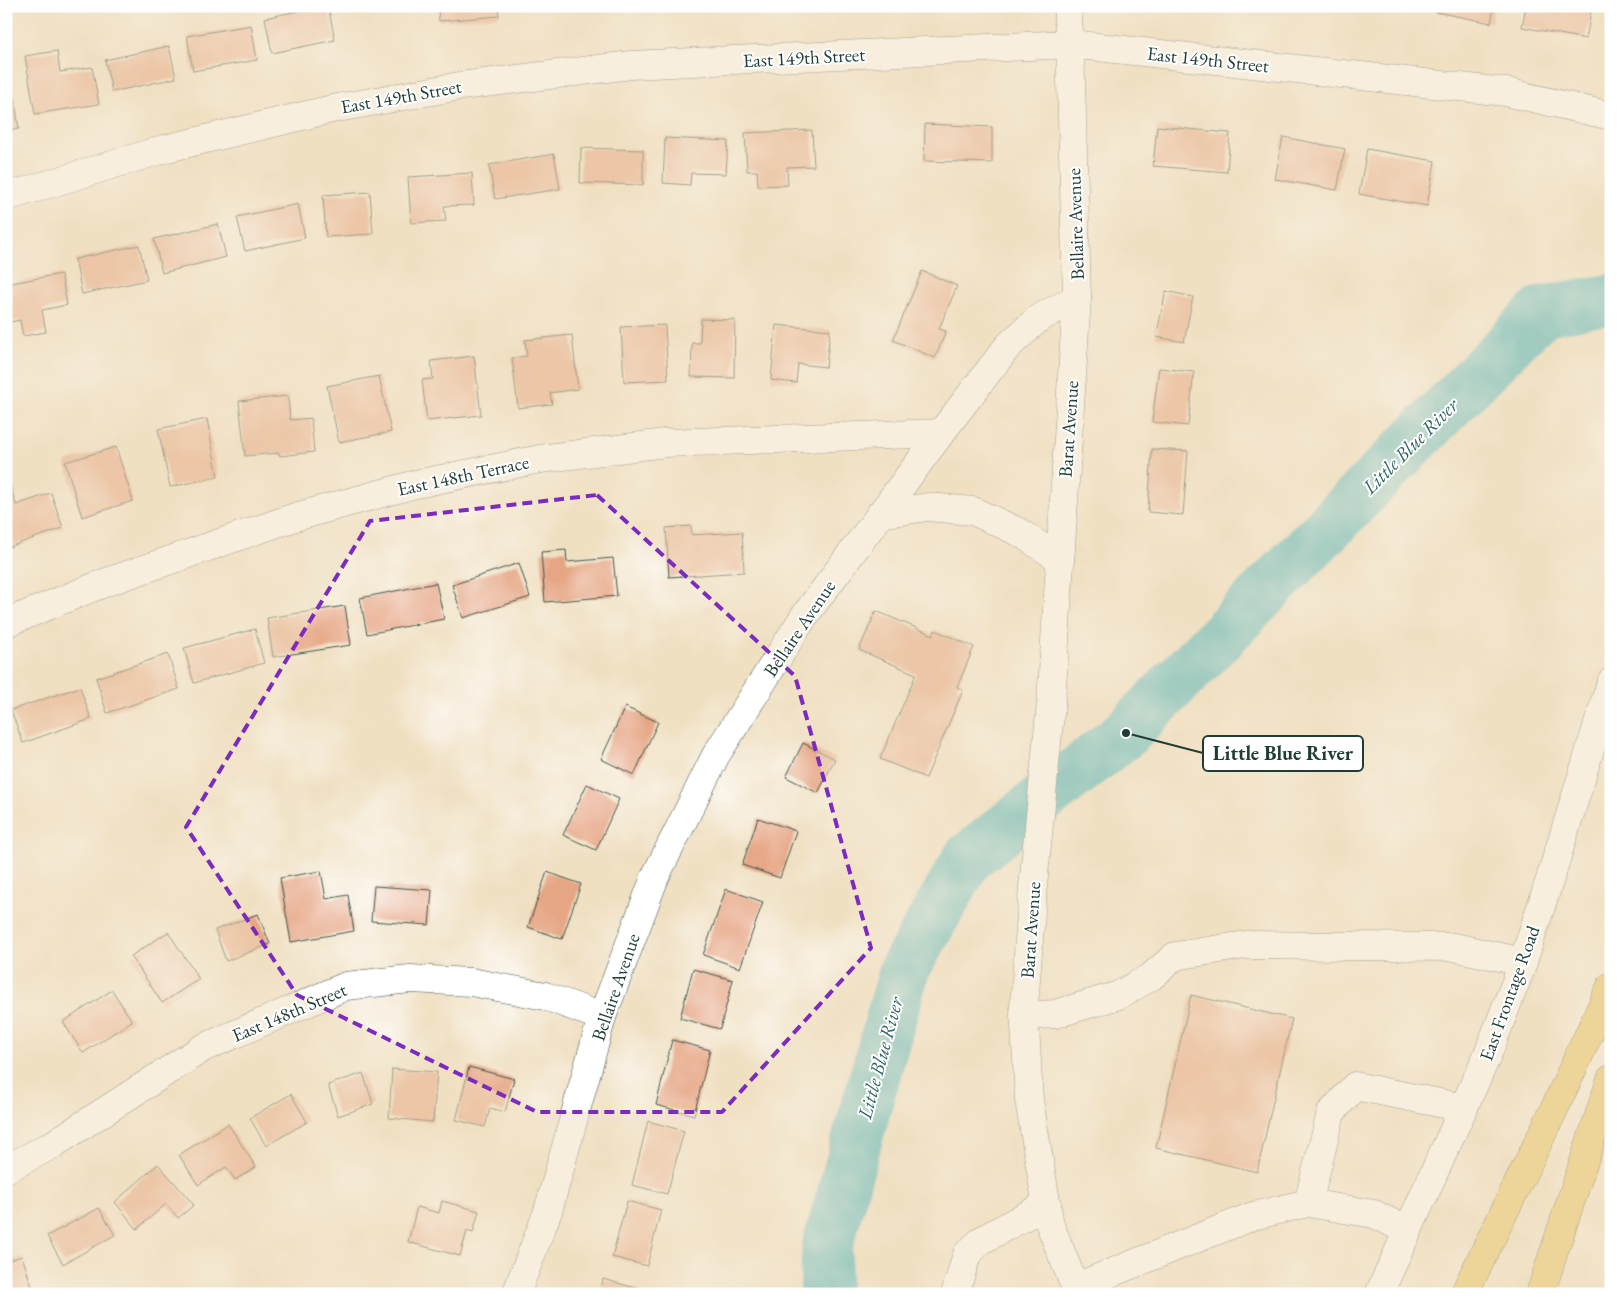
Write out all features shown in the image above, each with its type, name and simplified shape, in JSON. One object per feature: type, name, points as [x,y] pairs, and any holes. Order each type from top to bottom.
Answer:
[{"type":"highway","points":[[1464,1294],[1551,1116],[1611,986]]},
{"type":"highway","points":[[1540,1294],[1611,1079]]},
{"type":"street","name":"Bellaire Avenue","points":[[516,1294],[548,1211],[602,1017],[655,877],[716,755],[803,618],[941,432],[1008,346],[1040,318],[1076,298],[1070,44],[1067,6]]},
{"type":"street","name":"East 149th Street","points":[[6,197],[164,150],[332,109],[460,86],[631,65],[1070,44],[1506,92],[1611,116]]},
{"type":"street","name":"Barat Avenue","points":[[1076,298],[1051,703],[1033,886],[1024,1016],[1029,1100],[1050,1225],[1077,1290]]},
{"type":"street","name":"East 148th Terrace","points":[[6,623],[104,583],[295,517],[416,484],[540,459],[665,443],[941,432]]},
{"type":"street","points":[[880,514],[928,507],[973,512],[1019,532],[1060,559]]},
{"type":"street","name":"East Frontage Road","points":[[1379,1294],[1487,1056],[1523,962],[1611,682]]},
{"type":"street","points":[[1024,1016],[1055,1014],[1119,995],[1152,976],[1175,956],[1246,944],[1454,948],[1523,962]]},
{"type":"street","name":"East 148th Street","points":[[6,1169],[52,1145],[202,1048],[346,986],[410,979],[471,982],[545,996],[602,1017]]},
{"type":"street","points":[[1308,1203],[1330,1113],[1355,1086],[1464,1108]]},
{"type":"street","points":[[1077,1290],[1253,1216],[1308,1203],[1374,1214],[1408,1231]]},
{"type":"street","points":[[955,1294],[967,1254],[982,1240],[1047,1204]]},
{"type":"highlighted area","points":[[597,495],[795,676],[871,948],[722,1112],[537,1112],[297,995],[186,827],[370,521]]},
{"type":"building","points":[[328,6],[335,40],[272,53],[265,18]]},
{"type":"building","points":[[438,6],[498,6],[499,16],[439,21]]},
{"type":"building","points":[[1399,6],[1416,6],[1415,10]]},
{"type":"building","points":[[1437,6],[1494,6],[1491,23],[1436,12]]},
{"type":"building","points":[[1526,6],[1592,6],[1586,39],[1522,27]]},
{"type":"building","points":[[251,25],[257,60],[193,71],[187,36]]},
{"type":"building","points":[[169,46],[176,78],[112,92],[105,60]]},
{"type":"building","points":[[57,51],[60,72],[92,67],[99,104],[35,114],[25,56]]},
{"type":"building","points":[[14,95],[19,129],[6,130],[6,96]]},
{"type":"building","points":[[925,124],[992,127],[992,163],[924,161]]},
{"type":"building","points":[[1157,126],[1230,133],[1227,172],[1153,166]]},
{"type":"building","points":[[812,130],[814,166],[787,167],[788,185],[758,186],[757,171],[747,171],[745,133]]},
{"type":"building","points":[[1283,137],[1345,149],[1337,190],[1275,179]]},
{"type":"building","points":[[665,138],[728,141],[726,174],[691,173],[690,185],[663,183]]},
{"type":"building","points":[[581,148],[643,150],[643,185],[580,183]]},
{"type":"building","points":[[1367,149],[1435,161],[1427,206],[1359,194]]},
{"type":"building","points":[[554,154],[560,189],[495,199],[489,165]]},
{"type":"building","points":[[472,173],[474,205],[444,206],[446,221],[411,223],[408,177]]},
{"type":"building","points":[[370,192],[373,234],[326,237],[323,195]]},
{"type":"building","points":[[298,204],[305,238],[245,251],[237,217]]},
{"type":"building","points":[[218,224],[226,257],[162,273],[154,239]]},
{"type":"building","points":[[139,245],[147,280],[82,294],[75,259]]},
{"type":"building","points":[[922,271],[957,286],[939,329],[946,331],[935,358],[893,340]]},
{"type":"building","points":[[61,274],[67,305],[42,310],[46,332],[23,336],[20,320],[6,323],[6,284]]},
{"type":"building","points":[[1166,291],[1193,297],[1184,342],[1156,337]]},
{"type":"building","points":[[701,319],[735,320],[734,378],[691,377],[692,343],[700,343]]},
{"type":"building","points":[[665,325],[668,380],[624,382],[621,327]]},
{"type":"building","points":[[776,325],[830,330],[826,367],[798,364],[796,383],[771,380]]},
{"type":"building","points":[[572,335],[578,389],[550,393],[552,404],[518,408],[512,358],[527,356],[525,340]]},
{"type":"building","points":[[474,356],[481,415],[427,421],[422,380],[433,379],[431,361]]},
{"type":"building","points":[[1159,368],[1194,372],[1188,426],[1152,422]]},
{"type":"building","points":[[379,376],[391,432],[339,442],[327,386]]},
{"type":"building","points":[[288,396],[290,420],[311,418],[314,452],[280,456],[279,453],[245,456],[239,401]]},
{"type":"building","points":[[207,419],[218,477],[170,487],[158,429]]},
{"type":"building","points":[[116,447],[133,501],[82,517],[65,462]]},
{"type":"building","points":[[1152,449],[1188,451],[1183,515],[1148,512]]},
{"type":"building","points":[[11,488],[16,505],[51,493],[63,528],[6,548],[6,490]]},
{"type":"building","points":[[691,526],[692,535],[742,532],[744,572],[669,577],[666,528]]},
{"type":"building","points":[[566,550],[567,562],[613,558],[617,596],[545,602],[541,552]]},
{"type":"building","points":[[519,563],[530,597],[463,618],[452,585]]},
{"type":"building","points":[[436,583],[444,619],[367,634],[360,598]]},
{"type":"building","points":[[345,606],[351,645],[273,657],[267,618]]},
{"type":"building","points":[[876,611],[933,635],[935,630],[974,647],[957,687],[963,690],[926,778],[880,759],[916,674],[859,650]]},
{"type":"building","points":[[255,629],[264,663],[194,683],[184,648]]},
{"type":"building","points":[[168,654],[179,689],[107,713],[96,678]]},
{"type":"building","points":[[80,687],[91,719],[23,743],[11,710]]},
{"type":"building","points":[[625,707],[658,722],[634,775],[601,759]]},
{"type":"building","points":[[803,743],[835,759],[818,793],[786,777]]},
{"type":"building","points":[[587,784],[619,799],[596,850],[563,835]]},
{"type":"building","points":[[758,818],[796,831],[780,878],[742,865]]},
{"type":"building","points":[[321,871],[326,899],[348,895],[354,931],[291,942],[280,878]]},
{"type":"building","points":[[547,872],[581,884],[562,939],[528,927]]},
{"type":"building","points":[[374,886],[432,890],[429,925],[371,921]]},
{"type":"building","points":[[726,889],[763,902],[740,968],[703,955]]},
{"type":"building","points":[[258,914],[270,944],[226,961],[215,930]]},
{"type":"building","points":[[168,932],[199,979],[162,1003],[131,956]]},
{"type":"building","points":[[693,969],[733,980],[720,1029],[680,1018]]},
{"type":"building","points":[[112,990],[132,1021],[83,1053],[63,1022]]},
{"type":"building","points":[[1191,995],[1292,1019],[1257,1172],[1156,1148]]},
{"type":"building","points":[[672,1040],[710,1050],[694,1115],[656,1105]]},
{"type":"building","points":[[469,1067],[514,1079],[505,1112],[490,1108],[485,1127],[456,1120]]},
{"type":"building","points":[[392,1069],[437,1072],[433,1122],[389,1118]]},
{"type":"building","points":[[363,1073],[373,1104],[338,1116],[328,1085]]},
{"type":"building","points":[[291,1094],[307,1122],[266,1146],[250,1118]]},
{"type":"building","points":[[648,1121],[684,1131],[667,1194],[632,1185]]},
{"type":"building","points":[[228,1124],[256,1167],[235,1180],[226,1167],[198,1185],[179,1155]]},
{"type":"building","points":[[158,1164],[194,1205],[178,1218],[166,1204],[137,1229],[115,1202]]},
{"type":"building","points":[[442,1201],[479,1211],[473,1233],[467,1231],[460,1256],[408,1242],[417,1207],[439,1213]]},
{"type":"building","points":[[627,1201],[661,1210],[647,1266],[612,1257]]},
{"type":"building","points":[[99,1208],[115,1235],[63,1264],[47,1236]]},
{"type":"building","points":[[22,1256],[32,1287],[12,1294],[6,1294],[6,1261]]},
{"type":"building","points":[[603,1279],[639,1289],[638,1294],[600,1294]]},
{"type":"waterway","name":"Little Blue River","points":[[825,1294],[827,1247],[905,968],[968,858],[1126,733],[1542,311],[1611,299]]},
{"type":"place","name":"Little Blue River","points":[[1126,733]]}]
